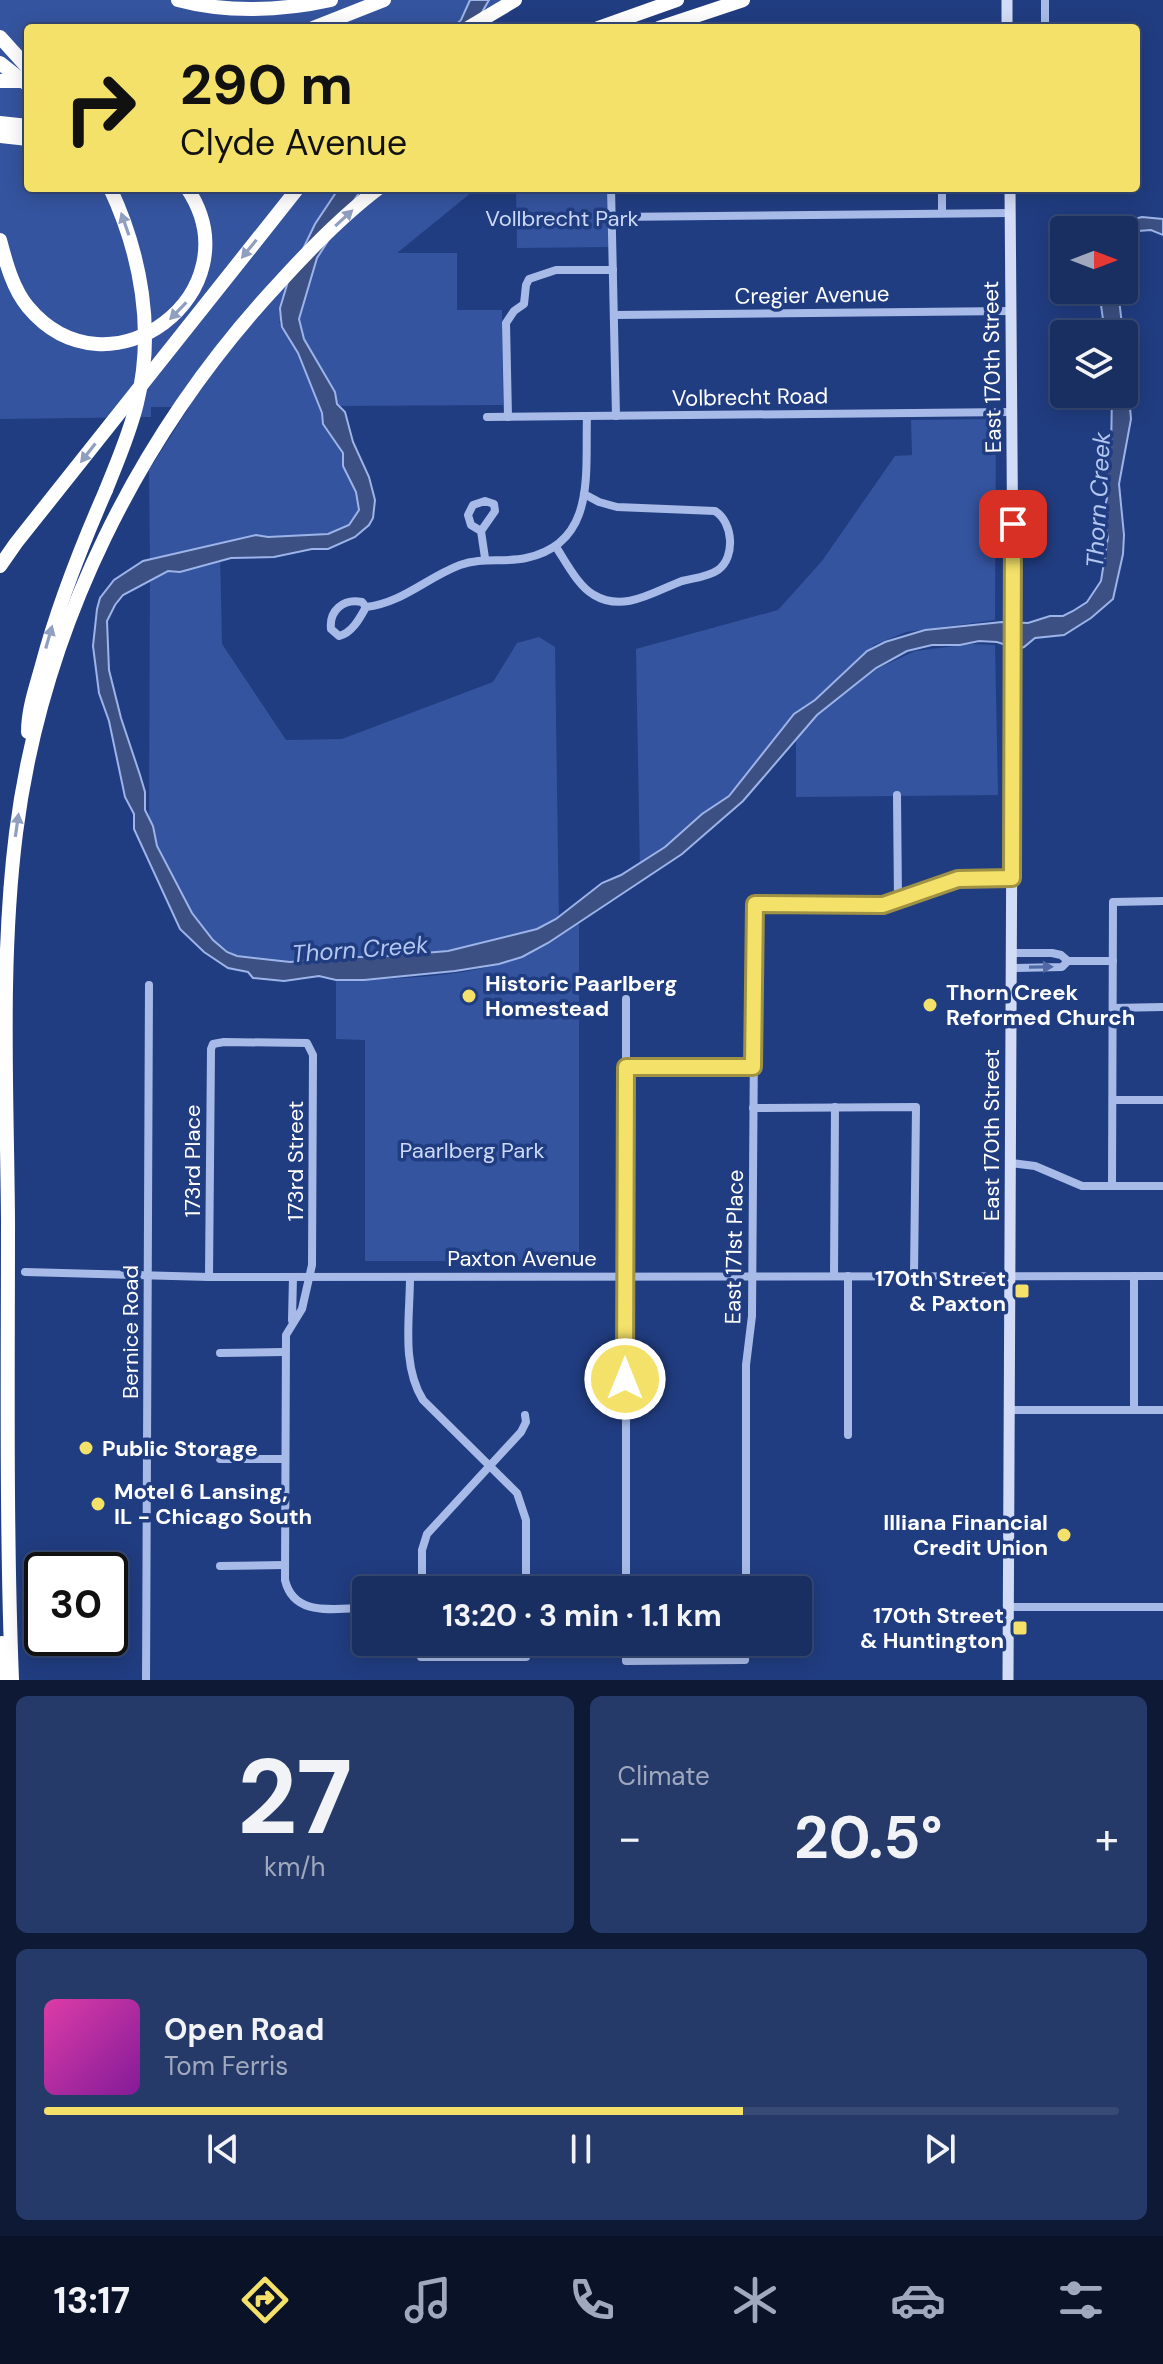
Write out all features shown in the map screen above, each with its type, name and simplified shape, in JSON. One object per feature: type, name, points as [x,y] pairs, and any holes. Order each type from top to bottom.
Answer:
[{"type":"highway","points":[[178,0],[216,7],[276,8],[331,0]]},
{"type":"highway","points":[[323,24],[384,0]]},
{"type":"highway","points":[[475,24],[515,0]]},
{"type":"highway","points":[[609,24],[677,0]]},
{"type":"highway","points":[[671,24],[743,0]]},
{"type":"highway","points":[[617,24],[651,8]]},
{"type":"highway","points":[[0,37],[24,64]]},
{"type":"highway","points":[[0,63],[24,80]]},
{"type":"highway","points":[[27,768],[28,722],[52,628],[138,401],[144,328],[138,268],[112,192]]},
{"type":"highway","points":[[0,240],[19,293],[40,320],[64,335],[85,342],[106,345],[127,342],[150,333],[168,321],[187,301],[199,277],[205,249],[203,227],[189,192]]},
{"type":"highway","points":[[0,566],[295,192]]},
{"type":"highway","points":[[12,1680],[8,1486],[8,920],[13,855],[27,768],[48,682],[92,567],[121,505],[174,415],[250,314],[302,258],[375,192]]},
{"type":"highway","points":[[0,1052],[7,1127]]},
{"type":"highway","points":[[2,1680],[8,1486]]},
{"type":"street","points":[[1007,0],[1007,24]]},
{"type":"street","points":[[1045,0],[1045,24]]},
{"type":"street","points":[[611,192],[616,416]]},
{"type":"street","points":[[942,192],[942,213]]},
{"type":"street","name":"East 170th Street","points":[[1008,1680],[1013,692],[1010,192]]},
{"type":"street","points":[[612,217],[1010,213]]},
{"type":"street","points":[[508,417],[506,323],[514,311],[524,304],[529,279],[556,270],[613,270]]},
{"type":"street","name":"Cregier Avenue","points":[[614,315],[1011,311]]},
{"type":"street","name":"Volbrecht Road","points":[[487,417],[1012,412]]},
{"type":"street","points":[[366,607],[352,630],[345,635],[339,636],[331,629],[334,610],[356,601],[366,607],[399,599],[455,567],[485,558],[523,559],[556,547],[576,525],[584,494],[587,416]]},
{"type":"street","points":[[556,547],[594,595],[617,601],[636,600],[719,570],[727,556],[728,526],[715,511],[659,511],[645,507],[609,506],[584,494]]},
{"type":"street","points":[[481,531],[485,558]]},
{"type":"street","points":[[897,795],[898,901],[958,879],[1012,878]]},
{"type":"street","name":"East 171st Place","points":[[746,1576],[746,1365],[752,1327],[753,1276],[755,904],[883,905],[898,901]]},
{"type":"street","points":[[1112,1186],[1113,902],[1163,901]]},
{"type":"street","points":[[1012,953],[1052,953],[1068,961],[1113,961]]},
{"type":"street","points":[[1012,968],[1062,967],[1068,961]]},
{"type":"street","name":"Bernice Road","points":[[146,1680],[149,985]]},
{"type":"street","points":[[626,999],[626,1576]]},
{"type":"street","points":[[1113,1008],[1163,1007]]},
{"type":"street","name":"173rd Place","points":[[209,1277],[210,1055],[213,1044],[301,1042],[310,1045]]},
{"type":"street","name":"173rd Street","points":[[292,1321],[302,1309],[312,1265],[313,1055],[310,1045]]},
{"type":"street","points":[[626,1067],[753,1067]]},
{"type":"street","points":[[1113,1100],[1163,1100]]},
{"type":"street","points":[[834,1276],[835,1107]]},
{"type":"street","points":[[753,1108],[916,1107],[914,1275]]},
{"type":"street","points":[[1011,1163],[1035,1166],[1082,1186],[1163,1186]]},
{"type":"street","name":"Paxton Avenue","points":[[25,1272],[149,1277],[1163,1276]]},
{"type":"street","points":[[848,1276],[848,1435]]},
{"type":"street","points":[[1134,1276],[1134,1409]]},
{"type":"street","points":[[293,1277],[292,1321],[287,1330],[284,1352],[284,1565],[287,1588],[296,1602],[304,1606],[352,1608]]},
{"type":"street","points":[[410,1277],[409,1362],[418,1392],[517,1493],[524,1512],[526,1576]]},
{"type":"street","points":[[220,1353],[284,1352]]},
{"type":"street","points":[[1009,1410],[1163,1410]]},
{"type":"street","points":[[422,1576],[422,1550],[427,1534],[521,1432],[526,1422],[525,1415]]},
{"type":"street","points":[[220,1459],[284,1459]]},
{"type":"street","points":[[220,1566],[284,1565]]},
{"type":"street","points":[[1008,1607],[1163,1607]]},
{"type":"street","points":[[421,1656],[526,1656]]},
{"type":"street","points":[[626,1656],[626,1661],[745,1660],[745,1656]]},
{"type":"green space","points":[[0,0],[502,0],[489,24],[24,24],[24,192],[472,192],[397,253],[457,253],[457,310],[502,310],[503,405],[326,406],[295,319],[300,302],[279,322],[303,354],[360,492],[359,512],[349,525],[338,531],[315,536],[298,535],[150,563],[149,470],[189,407],[151,407],[151,417],[0,419]]},
{"type":"green space","name":"Vollbrecht Park","points":[[516,192],[607,192],[609,247],[517,248]]},
{"type":"green space","points":[[996,419],[995,620],[906,632],[874,645],[803,714],[758,769],[677,846],[640,869],[636,649],[778,610],[822,561],[895,456],[912,455],[911,420]]},
{"type":"green space","points":[[220,551],[222,644],[286,740],[342,739],[493,682],[517,643],[539,637],[555,647],[559,928],[534,944],[284,968],[233,954],[205,936],[172,883],[149,828],[150,571]]},
{"type":"green space","points":[[972,644],[995,645],[998,795],[796,797],[796,734],[855,680],[915,651]]},
{"type":"green space","name":"Paarlberg Park","points":[[579,922],[579,1261],[365,1261],[365,1040],[336,1039],[336,980],[430,976],[501,964],[536,950]]},
{"type":"shaded area","points":[[470,0],[489,0],[475,24],[456,24]]},
{"type":"shaded area","points":[[336,192],[359,192],[317,258],[299,319],[304,339],[335,392],[337,404],[345,412],[353,442],[369,477],[375,500],[373,518],[355,537],[328,549],[274,557],[231,558],[180,572],[168,571],[123,595],[107,621],[109,670],[145,792],[145,810],[153,826],[157,846],[192,913],[213,940],[237,956],[290,962],[448,951],[537,929],[556,919],[602,883],[621,875],[665,847],[702,814],[729,796],[794,714],[815,700],[867,651],[925,630],[1002,622],[1028,623],[1073,611],[1087,602],[1101,581],[1108,537],[1103,515],[1107,498],[1103,474],[1111,452],[1112,408],[1130,408],[1131,419],[1119,484],[1123,554],[1113,599],[1064,635],[1035,638],[1018,649],[997,642],[979,641],[932,645],[907,651],[876,668],[817,715],[743,801],[682,854],[522,957],[455,971],[364,980],[336,980],[319,976],[284,981],[253,978],[248,972],[228,968],[204,952],[180,929],[134,829],[134,814],[125,797],[109,721],[99,693],[93,646],[100,598],[114,580],[143,561],[256,535],[328,534],[349,525],[359,510],[356,492],[343,466],[343,453],[323,424],[322,413],[298,353],[282,327],[280,308],[289,278],[315,224]]},
{"type":"shaded area","points":[[1138,218],[1163,219],[1163,235],[1151,230],[1138,231]]},
{"type":"shaded area","points":[[1120,304],[1121,320],[1103,320],[1101,305]]},
{"type":"place","name":"Historic Paarlberg Homestead","points":[[469,996]]},
{"type":"place","name":"Thorn Creek Reformed Church","points":[[930,1005]]},
{"type":"place","name":"170th Street & Paxton","points":[[1022,1291]]},
{"type":"place","name":"Public Storage","points":[[86,1448]]},
{"type":"place","name":"Motel 6 Lansing, IL - Chicago South","points":[[98,1504]]},
{"type":"place","name":"Illiana Financial Credit Union","points":[[1064,1535]]},
{"type":"place","name":"170th Street & Huntington","points":[[1020,1628]]},
{"type":"route","points":[[625,1379],[626,1067],[753,1067],[755,904],[883,905],[958,879],[1012,878],[1013,524]]},
{"type":"water label","name":"Thorn Creek","points":[[1098,500]]},
{"type":"water label","name":"Thorn Creek","points":[[360,949]]}]
